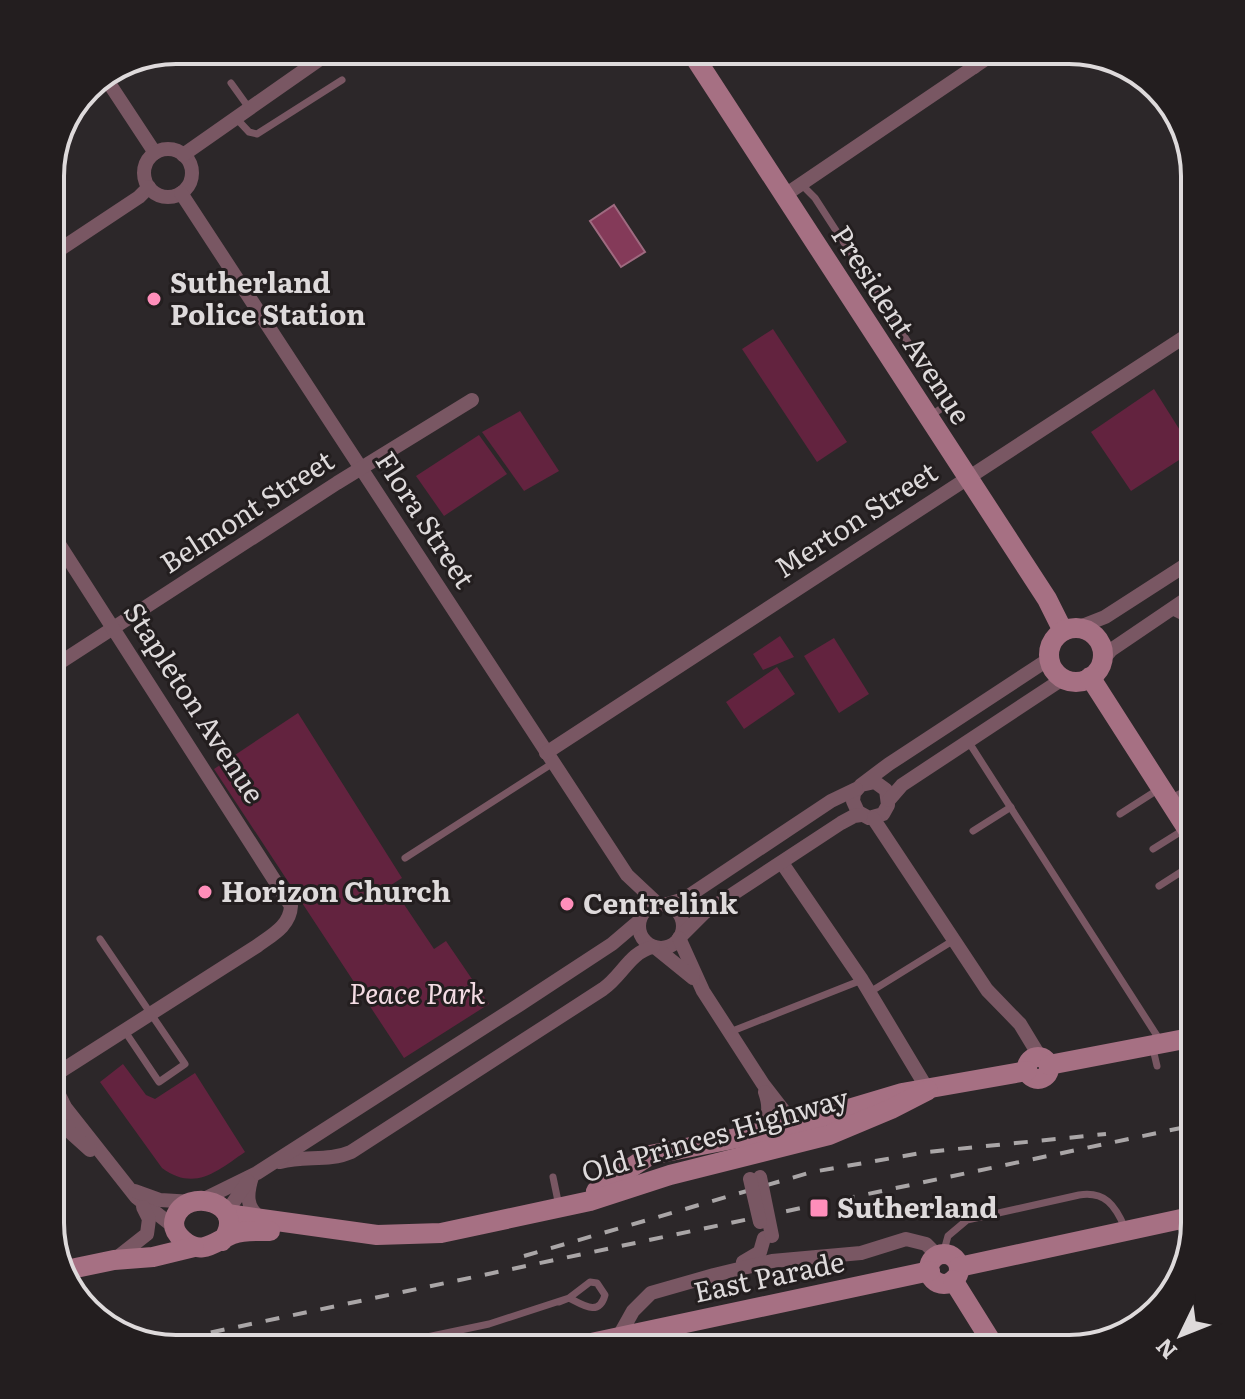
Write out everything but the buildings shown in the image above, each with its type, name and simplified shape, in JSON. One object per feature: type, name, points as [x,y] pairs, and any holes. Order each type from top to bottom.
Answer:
[{"type":"street","points":[[183,155],[313,64]]},
{"type":"street","name":"President Avenue","points":[[700,64],[793,190],[966,478],[1070,630]]},
{"type":"street","points":[[793,190],[978,64]]},
{"type":"street","points":[[111,86],[155,153]]},
{"type":"street","points":[[169,149],[188,160],[192,175],[181,193],[160,196],[149,187],[144,173],[149,158],[155,153],[169,149]]},
{"type":"street","points":[[64,247],[139,197],[149,187]]},
{"type":"street","name":"Flora Street","points":[[181,193],[627,875],[637,898],[640,919]]},
{"type":"street","name":"Merton Street","points":[[549,758],[966,478],[1181,339]]},
{"type":"street","name":"Belmont Street","points":[[64,660],[472,400]]},
{"type":"street","name":"Stapleton Avenue","points":[[64,551],[291,906],[291,917],[284,926],[151,1014]]},
{"type":"street","points":[[1181,568],[1105,617],[1070,630],[1051,643],[1049,659],[1054,670],[1064,678],[1077,681],[1096,670],[1111,650],[1181,602]]},
{"type":"street","points":[[1070,630],[1084,629],[1097,639],[1101,647],[1096,670],[1181,818]]},
{"type":"street","points":[[1038,1064],[1020,1024],[990,995],[867,816],[853,801],[859,787],[1049,659]]},
{"type":"street","points":[[114,1260],[156,1245],[174,1228],[178,1211],[187,1204],[298,1158],[341,1155],[359,1147],[603,989],[634,955],[668,947],[704,913],[841,823],[854,816],[883,814],[889,800],[902,785],[1064,678]]},
{"type":"street","points":[[74,1268],[209,1247],[222,1241],[229,1227],[227,1213],[259,1172],[598,953],[640,919],[648,908],[684,899],[814,812],[870,782],[886,790],[889,800]]},
{"type":"street","points":[[1166,795],[1181,792]]},
{"type":"street","points":[[782,863],[866,986],[928,1090]]},
{"type":"street","name":"Flora Street","points":[[627,875],[662,905]]},
{"type":"street","points":[[662,905],[674,909],[680,917],[680,937],[703,991]]},
{"type":"street","points":[[640,919],[641,937],[683,969],[703,991],[787,1115],[805,1121]]},
{"type":"street","points":[[64,1068],[151,1014]]},
{"type":"street","name":"Old Princes Highway","points":[[559,1207],[595,1192],[642,1158],[653,1154],[745,1136],[902,1093],[928,1090],[1038,1064],[1157,1052],[1181,1043]]},
{"type":"street","points":[[745,1136],[763,1125],[769,1114],[757,1073]]},
{"type":"street","name":"Old Princes Highway","points":[[227,1213],[303,1227],[377,1235],[424,1236],[597,1200],[684,1172],[840,1131],[928,1090]]},
{"type":"street","points":[[64,1105],[148,1216],[148,1232],[114,1260]]},
{"type":"street","points":[[64,1127],[139,1193],[156,1199],[212,1203],[227,1213]]},
{"type":"street","points":[[327,1127],[324,1136],[326,1145],[341,1155]]},
{"type":"street","points":[[784,1146],[764,1159],[755,1178],[768,1237],[783,1256],[811,1258]]},
{"type":"street","points":[[653,1154],[647,1157],[644,1164],[650,1173],[657,1175],[732,1164],[755,1178]]},
{"type":"street","points":[[259,1172],[248,1191],[249,1205],[256,1215],[271,1221]]},
{"type":"street","points":[[136,1197],[194,1247]]},
{"type":"street","name":"East Parade","points":[[624,1335],[1181,1218]]},
{"type":"street","name":"Old Princes Highway","points":[[222,1241],[238,1233],[303,1227]]},
{"type":"street","points":[[714,1275],[758,1254],[768,1237]]},
{"type":"street","name":"East Parade","points":[[620,1335],[633,1311],[651,1293],[768,1262],[861,1253],[906,1239],[926,1244],[944,1266]]},
{"type":"street","points":[[944,1266],[987,1335]]},
{"type":"lane","points":[[235,117],[249,132],[257,134],[342,80]]},
{"type":"lane","points":[[231,83],[249,108]]},
{"type":"lane","points":[[1168,611],[1181,615]]},
{"type":"lane","points":[[968,741],[1152,1024],[1157,1052]]},
{"type":"lane","name":"Merton Street","points":[[405,858],[549,758]]},
{"type":"lane","points":[[1120,814],[1166,795]]},
{"type":"lane","points":[[973,831],[1011,807]]},
{"type":"lane","points":[[1153,849],[1181,838]]},
{"type":"lane","points":[[1159,886],[1181,872]]},
{"type":"lane","points":[[100,939],[185,1064],[159,1082],[124,1030]]},
{"type":"lane","points":[[730,1032],[866,986],[954,940]]},
{"type":"lane","points":[[553,1177],[559,1207]]},
{"type":"lane","points":[[944,1266],[948,1236],[967,1220],[1087,1194],[1097,1195],[1112,1203],[1126,1230]]},
{"type":"lane","points":[[441,1335],[489,1324],[569,1298],[590,1282],[597,1283],[605,1295],[600,1305],[590,1309],[569,1298]]},
{"type":"green space","points":[[773,329],[847,442],[817,462],[742,349]]},
{"type":"green space","points":[[1154,389],[1181,432],[1181,459],[1131,491],[1091,432]]},
{"type":"green space","points":[[520,411],[559,471],[524,491],[482,432]]},
{"type":"green space","points":[[479,435],[507,474],[444,516],[416,476]]},
{"type":"green space","points":[[780,636],[794,657],[763,670],[753,654]]},
{"type":"green space","points":[[834,638],[869,694],[839,713],[804,656]]},
{"type":"green space","points":[[777,667],[795,694],[744,729],[726,702]]},
{"type":"green space","name":"Peace Park","points":[[298,713],[402,878],[391,885],[434,949],[446,941],[489,1004],[404,1058],[214,769]]},
{"type":"green space","points":[[123,1064],[146,1095],[155,1099],[195,1073],[245,1152],[215,1172],[195,1178],[174,1175],[162,1168],[100,1082]]},
{"type":"shaded area","points":[[614,205],[645,252],[621,267],[590,221]]},
{"type":"railway","points":[[199,1335],[1181,1128]]},
{"type":"railway","points":[[524,1256],[812,1172],[927,1152],[1106,1134]]},
{"type":"place","name":"Sutherland Police Station","points":[[154,299]]},
{"type":"place","name":"Horizon Church","points":[[205,892]]},
{"type":"place","name":"Centrelink","points":[[567,904]]},
{"type":"place","name":"Sutherland","points":[[819,1208]]}]
